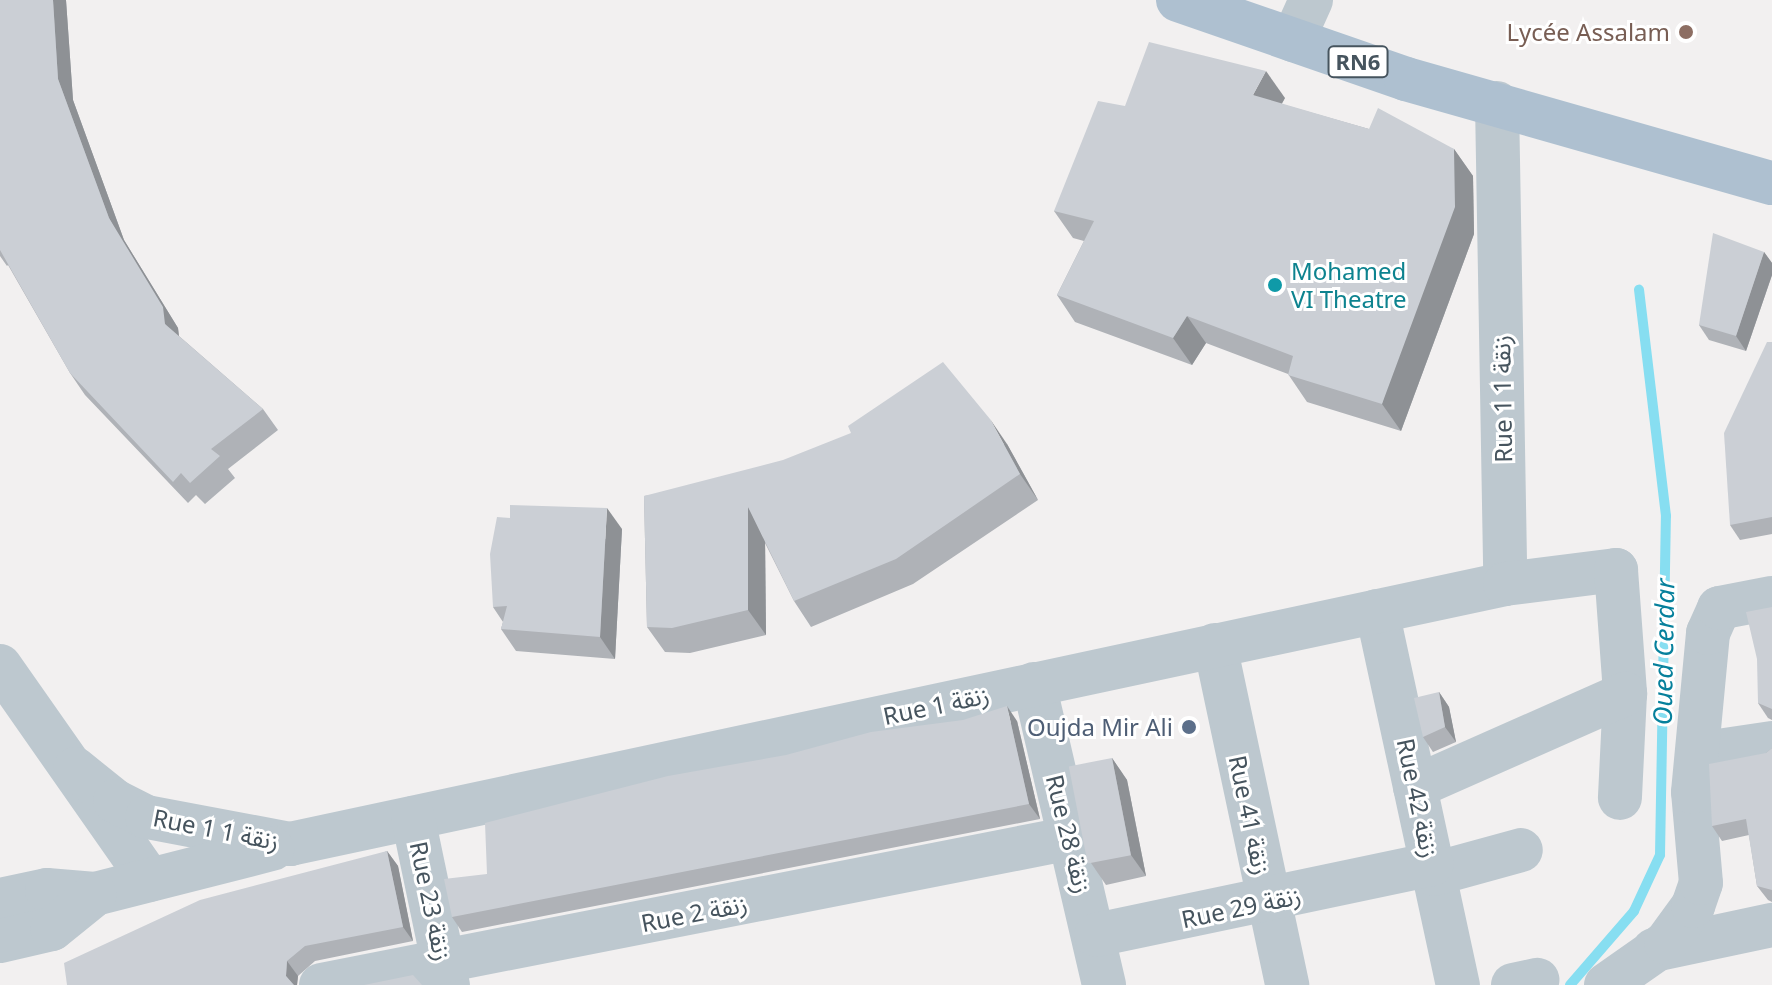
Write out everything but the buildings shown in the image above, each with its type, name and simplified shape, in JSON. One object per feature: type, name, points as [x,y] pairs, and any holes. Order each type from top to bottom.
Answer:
[{"type":"main road","name":"RN6","points":[[1178,0],[1293,40],[1541,117],[1772,183]]},
{"type":"street","points":[[1293,40],[1311,0]]},
{"type":"street","name":"Rue 1 زنقة 1","points":[[1497,103],[1505,584]]},
{"type":"street","points":[[1505,584],[1616,570],[1625,694],[1620,798]]},
{"type":"street","name":"Rue زنقة 1","points":[[368,827],[1505,584]]},
{"type":"street","points":[[1606,985],[1686,922],[1701,883],[1693,792],[1712,620],[1719,608],[1731,602],[1772,598]]},
{"type":"street","name":"Rue 42 زنقة","points":[[1377,611],[1458,985]]},
{"type":"street","name":"Rue 41 زنقة","points":[[1215,645],[1287,985]]},
{"type":"street","name":"Rue 1 زنقة 1","points":[[0,666],[150,880]]},
{"type":"street","name":"Rue 28 زنقة","points":[[1034,684],[1066,839],[1096,935],[1104,985]]},
{"type":"street","points":[[1415,787],[1625,694]]},
{"type":"street","points":[[1698,754],[1772,743]]},
{"type":"street","name":"Rue 1 زنقة 1","points":[[75,769],[115,801],[147,817],[290,844],[368,827]]},
{"type":"street","name":"Rue 23 زنقة","points":[[413,818],[446,973]]},
{"type":"street","name":"Rue 2 زنقة","points":[[321,985],[446,973],[1066,839]]},
{"type":"street","points":[[0,941],[50,910],[95,894],[290,844]]},
{"type":"street","name":"Rue 29 زنقة","points":[[1096,935],[1521,850]]},
{"type":"street","points":[[0,900],[50,910]]},
{"type":"street","points":[[1654,950],[1771,932]]},
{"type":"waterway","name":"Oued Cerdar","points":[[1570,985],[1634,911],[1660,855],[1666,516],[1639,290]]},
{"type":"place","name":"Lycée Assalam","points":[[1686,32]]},
{"type":"place","name":"Mohamed VI Theatre","points":[[1275,285]]},
{"type":"place","name":"Oujda Mir Ali","points":[[1189,727]]}]
